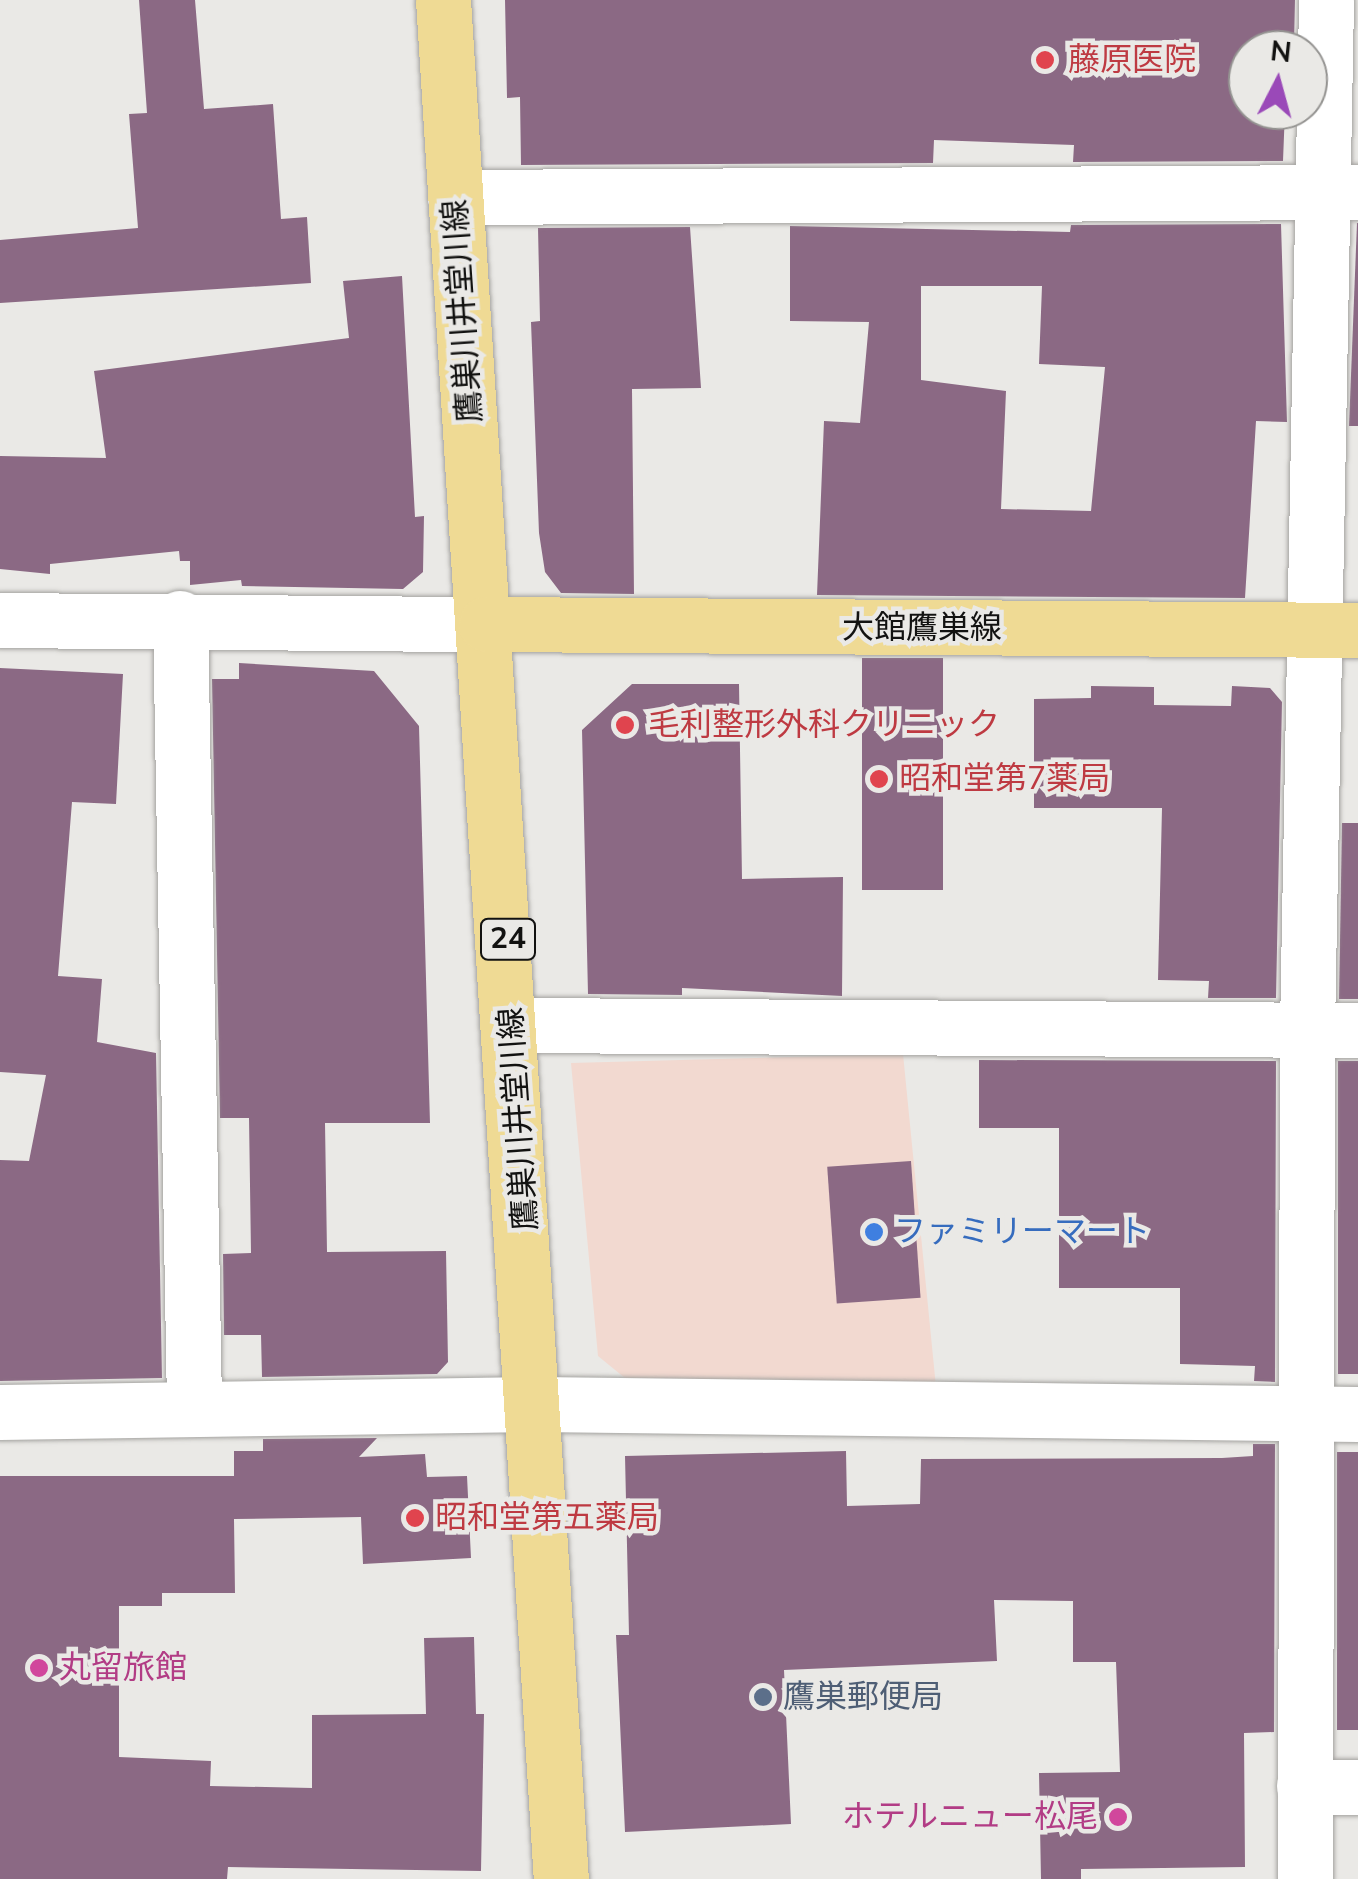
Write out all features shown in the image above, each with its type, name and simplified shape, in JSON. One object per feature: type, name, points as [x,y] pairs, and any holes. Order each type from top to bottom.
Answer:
[{"type":"main road","name":"鷹巣川井堂川線","points":[[444,0],[514,1025],[561,1879]]},
{"type":"main road","name":"大館鷹巣線","points":[[486,624],[1335,631]]},
{"type":"street","points":[[1304,1879],[1304,1786],[1332,1414],[1341,192],[1326,0]]},
{"type":"street","points":[[455,197],[1341,192]]},
{"type":"street","points":[[180,618],[194,1408]]},
{"type":"street","points":[[0,620],[180,618],[486,624]]},
{"type":"street","points":[[514,1025],[1332,1029]]},
{"type":"street","points":[[0,1412],[537,1404],[1332,1414]]},
{"type":"street","points":[[1304,1786],[1358,1787]]},
{"type":"shaded area","points":[[903,1054],[937,1397],[647,1396],[598,1356],[571,1063]]},
{"type":"building","points":[[139,0],[195,0],[204,109],[273,104],[281,219],[307,217],[311,283],[0,303],[0,240],[138,228],[129,114],[147,113]]},
{"type":"building","points":[[505,0],[1295,0],[1294,30],[1228,30],[1228,130],[1284,130],[1283,161],[1073,162],[1074,145],[934,140],[933,163],[521,165],[520,97],[507,98]]},
{"type":"building","points":[[1357,223],[1358,426],[1349,426]]},
{"type":"building","points":[[1281,224],[1287,422],[1256,421],[1245,598],[817,595],[824,421],[860,423],[869,322],[790,321],[790,226],[1070,232],[1071,225]],"holes":[[[921,286],[1042,286],[1039,364],[1105,367],[1091,511],[1001,509],[1006,391],[921,380]]]},
{"type":"building","points":[[690,227],[701,388],[632,389],[634,594],[561,593],[545,572],[539,533],[531,322],[540,321],[538,228]]},
{"type":"building","points":[[402,276],[415,517],[424,516],[423,572],[403,589],[242,586],[241,580],[190,585],[190,561],[180,561],[179,551],[50,564],[50,574],[0,569],[0,456],[106,458],[94,371],[349,338],[343,281]]},
{"type":"building","points":[[862,658],[943,658],[943,890],[862,890]]},
{"type":"building","points":[[239,663],[374,671],[419,726],[430,1123],[325,1123],[327,1252],[446,1251],[448,1362],[437,1374],[262,1377],[261,1335],[224,1335],[223,1254],[251,1253],[249,1118],[220,1118],[212,679],[239,679]]},
{"type":"building","points":[[0,668],[123,674],[116,804],[72,802],[58,976],[102,979],[97,1042],[156,1053],[162,1378],[0,1381],[0,1160],[29,1161],[46,1075],[0,1072]]},
{"type":"building","points":[[632,684],[739,684],[742,879],[843,877],[842,996],[682,988],[682,995],[588,994],[582,730]]},
{"type":"building","points":[[1091,686],[1154,687],[1154,705],[1231,706],[1232,686],[1270,688],[1282,702],[1276,998],[1208,998],[1209,981],[1158,980],[1162,808],[1034,808],[1034,699],[1091,698]]},
{"type":"building","points":[[1342,823],[1358,823],[1358,999],[1339,999]]},
{"type":"building","points":[[979,1060],[1276,1061],[1275,1382],[1254,1381],[1255,1366],[1180,1364],[1180,1288],[1059,1288],[1059,1128],[979,1128]]},
{"type":"building","points":[[1338,1061],[1358,1061],[1358,1374],[1338,1374]]},
{"type":"building","name":"ファミリーマート","points":[[911,1161],[921,1298],[837,1304],[827,1167]]},
{"type":"building","points":[[377,1438],[359,1457],[425,1454],[427,1477],[467,1476],[471,1558],[363,1564],[361,1517],[234,1519],[235,1593],[162,1593],[162,1606],[119,1606],[119,1757],[211,1761],[210,1786],[312,1788],[312,1715],[426,1714],[424,1638],[474,1637],[476,1714],[484,1714],[481,1871],[228,1867],[227,1879],[0,1879],[0,1476],[234,1476],[234,1451],[263,1451],[263,1439]]},
{"type":"building","points":[[1253,1444],[1275,1444],[1274,1732],[1244,1733],[1245,1867],[1081,1869],[1081,1879],[1041,1879],[1039,1773],[1120,1772],[1116,1662],[1073,1662],[1073,1601],[994,1600],[997,1661],[784,1670],[791,1824],[625,1832],[616,1635],[629,1635],[625,1456],[846,1451],[847,1506],[920,1504],[921,1459],[1222,1458],[1253,1456]]},
{"type":"building","points":[[1337,1452],[1358,1452],[1358,1730],[1337,1730]]},
{"type":"place","name":"藤原医院","points":[[1045,60]]},
{"type":"place","name":"毛利整形外科クリニック","points":[[625,725]]},
{"type":"place","name":"昭和堂第7薬局","points":[[879,779]]},
{"type":"place","name":"ファミリーマート","points":[[874,1232]]},
{"type":"place","name":"昭和堂第五薬局","points":[[415,1518]]},
{"type":"place","name":"丸留旅館","points":[[39,1668]]},
{"type":"place","name":"鷹巣郵便局","points":[[763,1697]]},
{"type":"place","name":"ホテルニュー松尾","points":[[1118,1817]]}]
